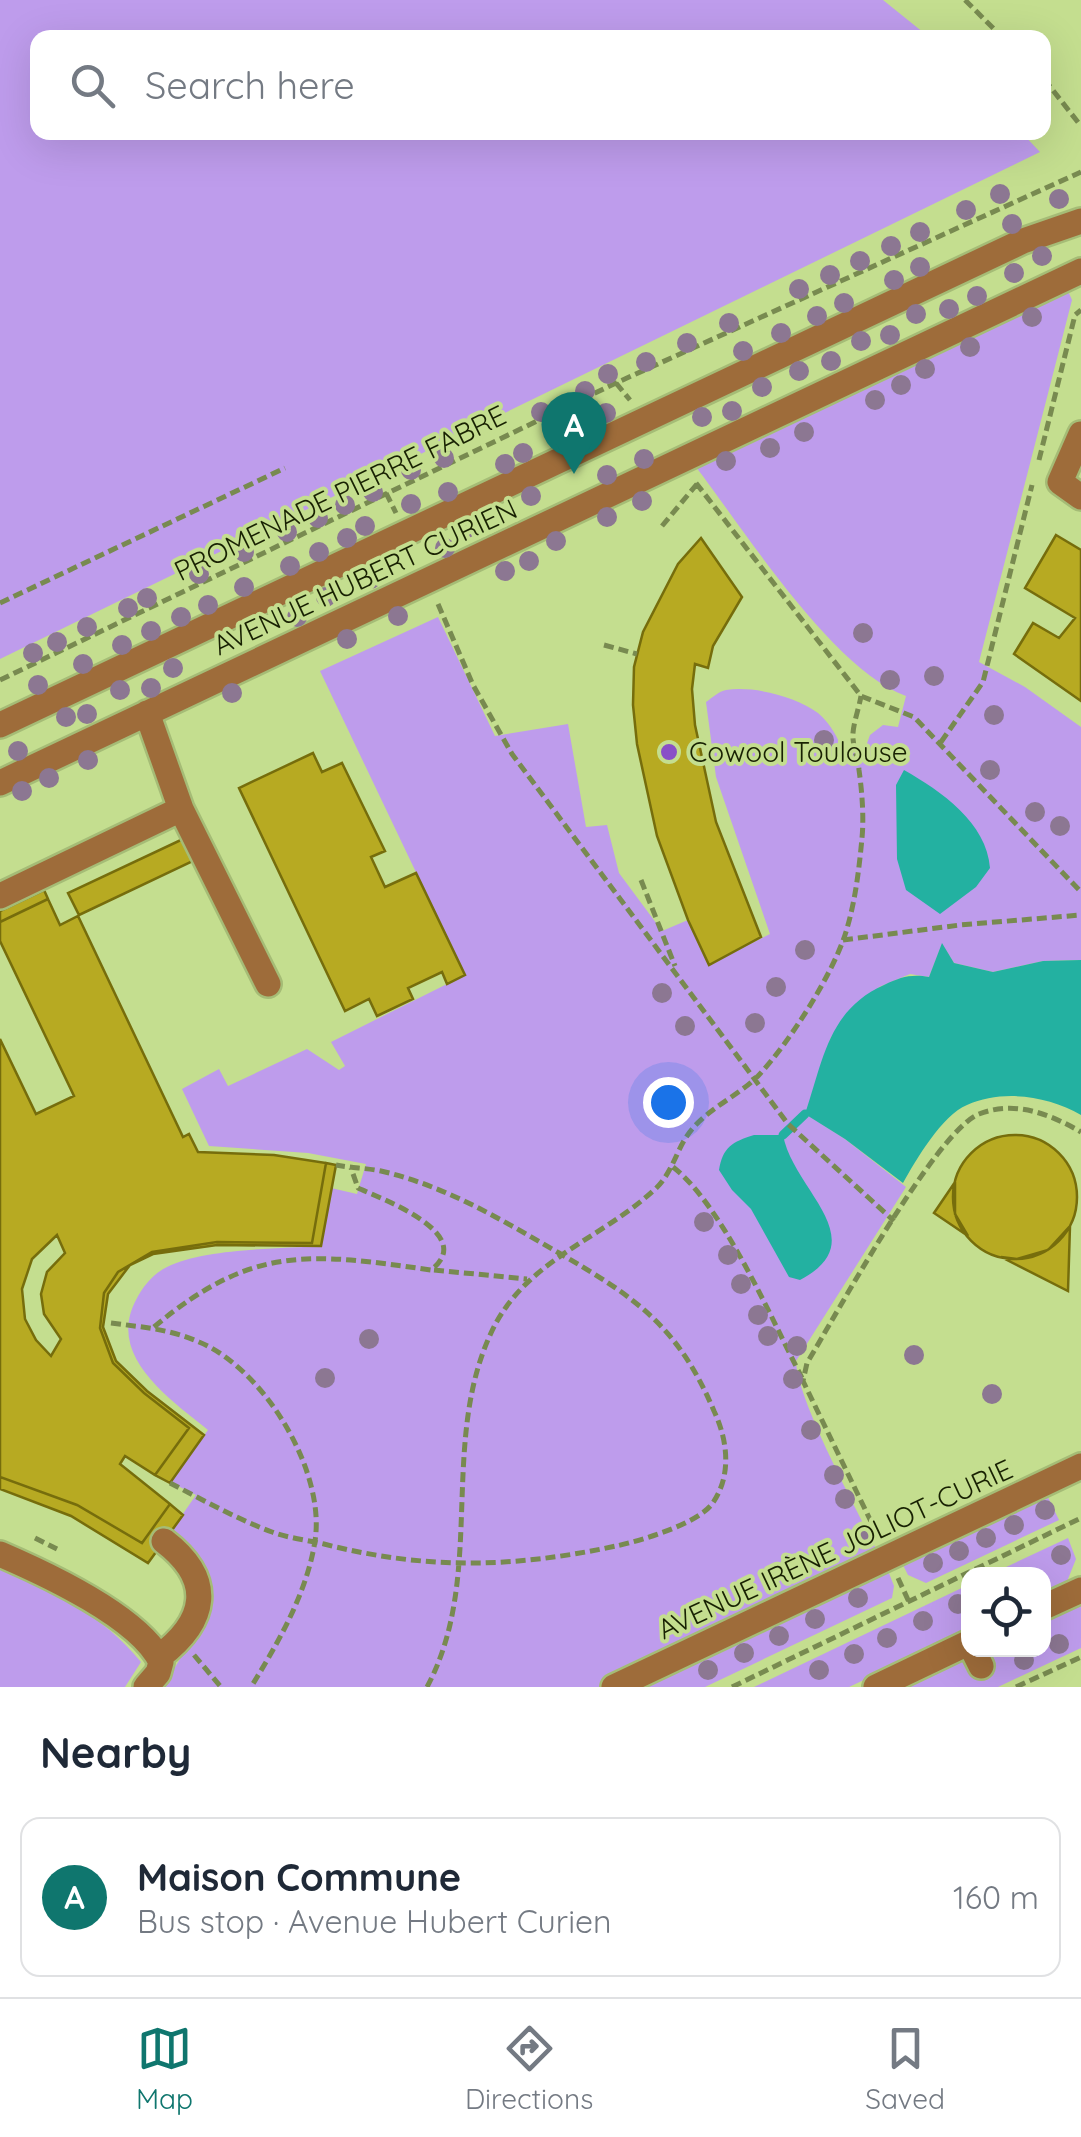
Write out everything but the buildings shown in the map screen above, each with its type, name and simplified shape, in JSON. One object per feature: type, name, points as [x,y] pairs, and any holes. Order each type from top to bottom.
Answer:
[{"type":"street","points":[[0,725],[1023,241],[1081,221]]},
{"type":"street","name":"AVENUE HUBERT CURIEN","points":[[0,782],[1081,271]]},
{"type":"street","points":[[1081,434],[1060,482],[1081,497]]},
{"type":"street","points":[[147,713],[182,809],[268,984]]},
{"type":"street","points":[[0,896],[182,809]]},
{"type":"street","name":"AVENUE IRÈNE JOLIOT-CURIE","points":[[614,1687],[1081,1466]]},
{"type":"street","points":[[159,1657],[181,1640],[191,1625],[201,1595],[190,1565],[164,1541]]},
{"type":"street","points":[[0,1554],[77,1590],[146,1640],[159,1657],[158,1673],[146,1687]]},
{"type":"street","points":[[1051,1605],[1081,1590]]},
{"type":"street","points":[[876,1687],[962,1657]]},
{"type":"path","points":[[965,0],[995,30]]},
{"type":"path","points":[[1051,88],[1081,126]]},
{"type":"path","name":"PROMENADE PIERRE FABRE","points":[[0,680],[616,383],[1081,172]]},
{"type":"path","points":[[941,742],[983,682],[1075,315],[1081,310]]},
{"type":"path","points":[[616,383],[646,420]]},
{"type":"path","points":[[680,462],[862,696],[914,716],[1081,892]]},
{"type":"path","points":[[0,603],[285,468]]},
{"type":"path","points":[[662,526],[697,484]]},
{"type":"path","points":[[386,492],[406,534]]},
{"type":"path","points":[[427,580],[473,685],[512,754],[788,1124],[894,1221]]},
{"type":"path","points":[[604,644],[637,654]]},
{"type":"path","points":[[427,1687],[449,1640],[459,1565],[466,1428],[480,1360],[505,1306],[529,1279],[630,1211],[672,1169],[695,1125],[756,1078],[786,1044],[843,940],[853,907],[862,834],[859,771],[852,736],[862,696]]},
{"type":"path","points":[[641,880],[678,974]]},
{"type":"path","points":[[843,940],[960,925],[1081,916]]},
{"type":"path","points":[[803,1381],[807,1363],[946,1140],[977,1115],[1017,1108],[1042,1112],[1081,1132]]},
{"type":"path","points":[[170,1483],[276,1534],[404,1560],[459,1565],[534,1562],[637,1541],[710,1508],[724,1482],[726,1455],[720,1424],[703,1384],[654,1316],[623,1290],[505,1220],[450,1194],[380,1171],[336,1165]]},
{"type":"path","points":[[351,1168],[358,1188],[414,1215],[436,1232],[444,1243],[444,1253],[431,1270]]},
{"type":"path","points":[[672,1169],[687,1178],[714,1215],[803,1381],[909,1602]]},
{"type":"path","points":[[154,1327],[204,1290],[244,1271],[306,1257],[529,1279]]},
{"type":"path","points":[[111,1323],[154,1327],[214,1349],[257,1384],[290,1435],[306,1471],[316,1515],[315,1542],[302,1587],[251,1687]]},
{"type":"path","points":[[732,1687],[1081,1518]]},
{"type":"path","points":[[188,1649],[221,1687]]},
{"type":"path","points":[[1016,1687],[1081,1657]]},
{"type":"shaded area","points":[[0,0],[883,0],[920,30],[30,30],[30,140],[1029,140],[1040,152],[0,659]]},
{"type":"shaded area","points":[[1068,291],[1072,300],[979,662],[1025,687],[1081,727],[1081,960],[1043,961],[993,972],[954,963],[942,944],[929,977],[910,974],[879,987],[831,1037],[806,1114],[906,1187],[796,1361],[817,1429],[879,1555],[599,1687],[163,1687],[196,1626],[205,1592],[205,1575],[199,1561],[169,1534],[196,1495],[170,1482],[208,1430],[161,1390],[136,1358],[129,1340],[129,1320],[136,1300],[157,1273],[183,1261],[242,1250],[321,1246],[331,1188],[357,1194],[366,1164],[308,1153],[209,1146],[182,1089],[219,1069],[228,1086],[307,1049],[339,1070],[345,1066],[331,1042],[465,975],[320,671],[438,617],[495,736],[568,724],[586,827],[607,825],[619,873],[662,931],[688,920],[710,964],[770,934],[716,777],[706,702],[723,691],[737,689],[786,697],[823,717],[844,752],[866,746],[870,735],[883,725],[898,727],[906,696],[878,681],[820,629],[696,467]]},
{"type":"shaded area","points":[[1046,1493],[1059,1520],[926,1583],[908,1575],[901,1561]]},
{"type":"shaded area","points":[[1068,1538],[1076,1559],[1066,1584],[1051,1592],[1051,1567],[1006,1567]]},
{"type":"shaded area","points":[[0,1567],[77,1606],[126,1645],[141,1662],[125,1687],[0,1687]]},
{"type":"shaded area","points":[[887,1568],[894,1586],[892,1598],[705,1687],[635,1687]]},
{"type":"shaded area","points":[[961,1588],[961,1634],[849,1687],[754,1687]]},
{"type":"shaded area","points":[[1081,1604],[1081,1648],[998,1687],[905,1687],[969,1657],[1051,1657],[1051,1618]]},
{"type":"water","points":[[904,770],[960,810],[987,852],[990,868],[976,887],[940,914],[906,890],[897,859],[896,785]]},
{"type":"water","points":[[942,943],[954,963],[993,972],[1043,961],[1081,960],[1081,1115],[1054,1103],[1025,1097],[995,1097],[967,1105],[939,1128],[903,1183],[805,1114],[830,1039],[851,1008],[896,980],[929,977]]},
{"type":"water","points":[[754,1135],[783,1135],[831,1231],[831,1248],[822,1265],[800,1280],[789,1277],[751,1209],[719,1170],[730,1146]]},
{"type":"waterway","points":[[783,1135],[805,1114]]},
{"type":"place","name":"Maison Commune","points":[[574,474]]},
{"type":"place","name":"Cowool Toulouse","points":[[669,752]]}]
